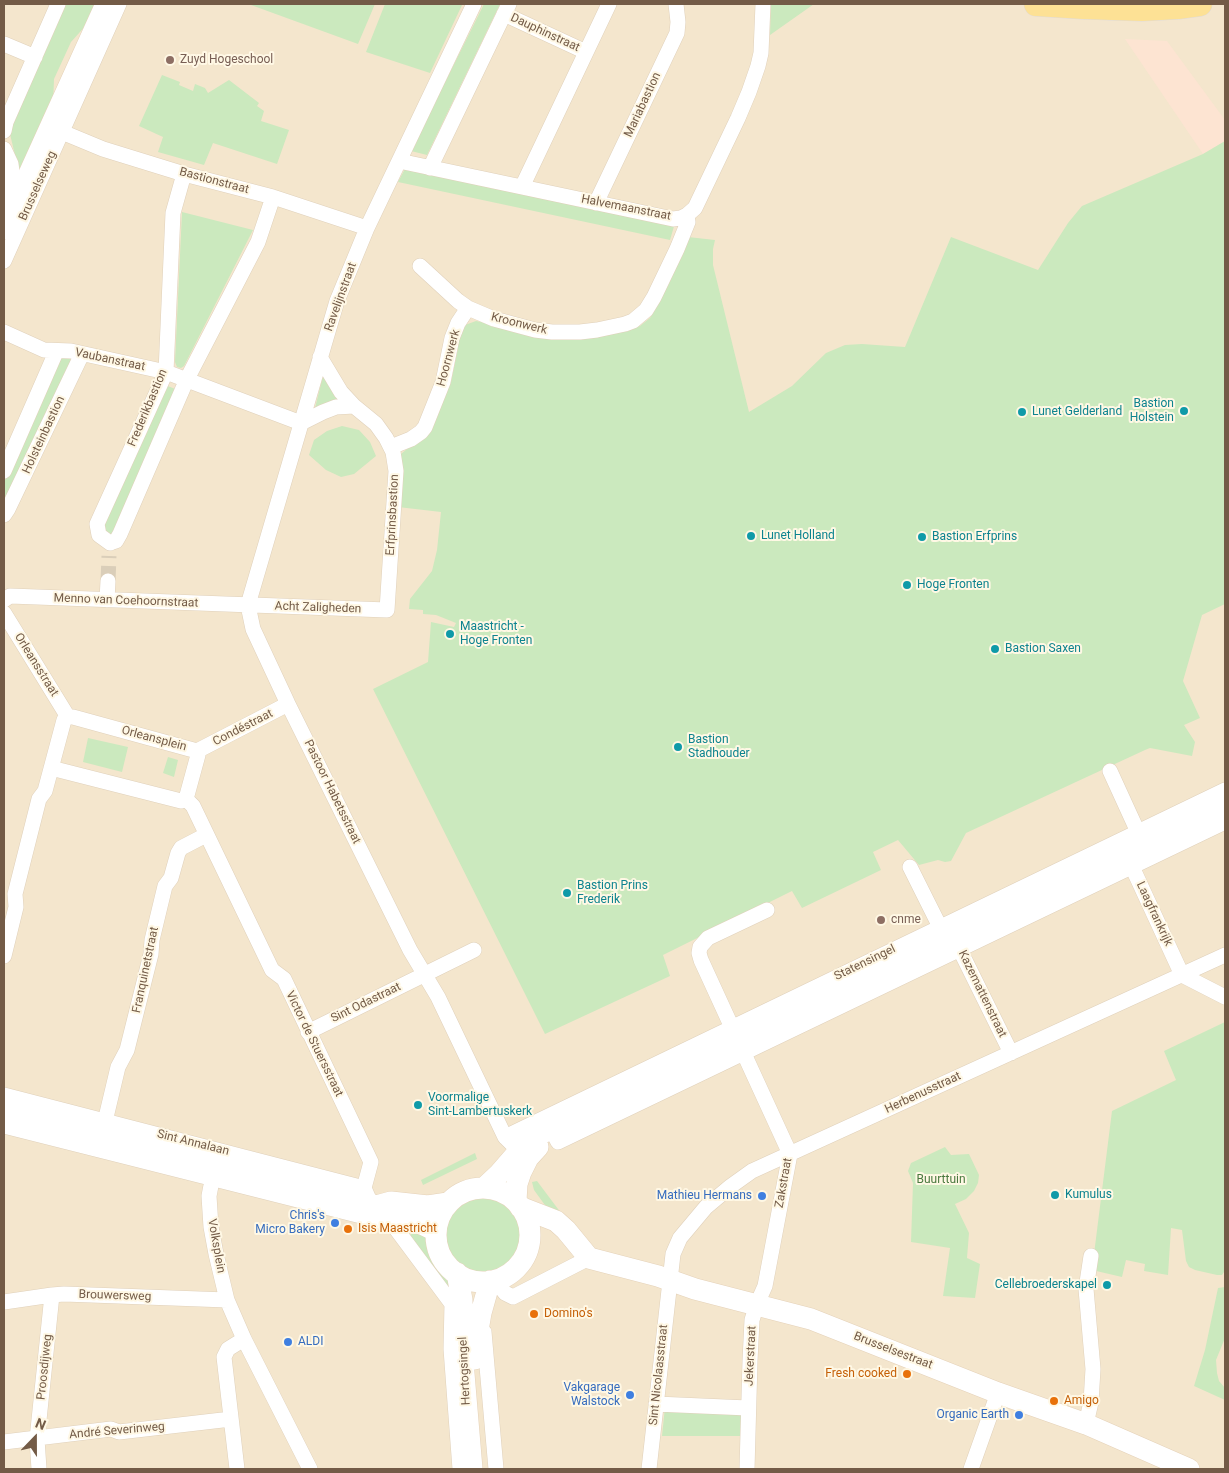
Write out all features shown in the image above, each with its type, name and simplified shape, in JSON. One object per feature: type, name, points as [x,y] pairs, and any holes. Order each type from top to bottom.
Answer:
[{"type":"main road","name":"Brusselseweg","points":[[4,229],[66,107],[106,4]]},
{"type":"main road","points":[[1036,4],[1142,9],[1200,4]]},
{"type":"main road","name":"Statensingel","points":[[484,1188],[499,1174],[512,1144],[551,1129],[1225,806]]},
{"type":"main road","name":"Sint Annalaan","points":[[4,1110],[366,1203],[436,1231]]},
{"type":"main road","name":"Statensingel","points":[[518,1204],[518,1179],[526,1162],[551,1129]]},
{"type":"main road","points":[[518,1204],[525,1214],[529,1227],[528,1248],[522,1261],[506,1275],[493,1280],[470,1280],[457,1273],[445,1262],[438,1247],[436,1231],[440,1216],[448,1203],[457,1196],[467,1191],[484,1188],[502,1192],[518,1204],[556,1221],[589,1258]]},
{"type":"main road","name":"Sint Annalaan","points":[[366,1203],[391,1202],[428,1206],[448,1203]]},
{"type":"main road","name":"Brusselsestraat","points":[[589,1258],[670,1280],[695,1289],[811,1319],[998,1393],[1086,1424],[1189,1469]]},
{"type":"main road","name":"Hertogsingel","points":[[457,1273],[465,1325],[463,1362],[472,1469]]},
{"type":"main road","name":"Hertogsingel","points":[[484,1469],[475,1356],[465,1325],[493,1280]]},
{"type":"street","points":[[4,131],[6,122],[58,4]]},
{"type":"street","name":"Brusselseweg","points":[[4,261],[62,132],[66,107],[119,4]]},
{"type":"street","name":"Ravelijnstraat","points":[[249,606],[337,301],[368,228],[474,4]]},
{"type":"street","points":[[522,187],[609,4]]},
{"type":"street","name":"Mariabastion","points":[[596,203],[677,32],[676,4]]},
{"type":"street","name":"Halvemaanstraat","points":[[399,161],[673,219],[687,216],[695,208],[738,118],[752,83],[761,53],[763,4]]},
{"type":"street","points":[[430,168],[506,9]]},
{"type":"street","name":"Dauphinstraat","points":[[506,9],[586,52]]},
{"type":"street","points":[[4,44],[35,56]]},
{"type":"street","name":"Bastionstraat","points":[[62,132],[103,149],[184,174],[273,197],[368,228]]},
{"type":"street","name":"Brusselseweg","points":[[4,149],[12,164],[12,177],[6,193]]},
{"type":"street","name":"Frederikbastion","points":[[184,174],[173,212],[166,372],[97,524],[100,535],[109,549],[120,534],[187,379],[258,242],[273,197]]},
{"type":"street","name":"Kroonwerk","points":[[420,266],[449,294],[468,308],[502,322],[552,332],[597,330],[625,324],[640,316],[650,304],[688,222],[687,216]]},
{"type":"street","name":"Hoornwerk","points":[[391,447],[411,438],[425,427],[443,382],[452,338],[458,323],[468,308]]},
{"type":"street","name":"Vaubanstraat","points":[[4,332],[44,350],[71,352],[166,372],[301,423]]},
{"type":"street","name":"Holsteinbastion","points":[[4,471],[56,352]]},
{"type":"street","name":"Holsteinbastion","points":[[4,515],[82,354]]},
{"type":"street","name":"Erfprinsbastion","points":[[320,357],[342,392],[354,406],[376,424],[391,447],[395,462],[387,610]]},
{"type":"street","points":[[301,423],[310,417],[336,407],[354,406]]},
{"type":"street","points":[[107,600],[108,581]]},
{"type":"street","name":"Menno van Coehoornstraat","points":[[4,600],[10,596],[249,606]]},
{"type":"street","name":"Acht Zaligheden","points":[[249,606],[387,610]]},
{"type":"street","name":"Pastoor Habetsstraat","points":[[249,606],[253,629],[288,704],[410,950],[438,997],[512,1144]]},
{"type":"street","name":"Orleansstraat","points":[[4,613],[68,717]]},
{"type":"street","name":"Condéstraat","points":[[197,751],[288,704]]},
{"type":"street","points":[[4,956],[16,907],[15,894],[40,799],[45,790],[64,720],[68,717]]},
{"type":"street","name":"Orleansplein","points":[[68,717],[197,751],[198,755],[186,799]]},
{"type":"street","points":[[51,768],[181,801],[186,799]]},
{"type":"street","name":"Laagfrankrijk","points":[[1110,771],[1135,849],[1182,975]]},
{"type":"street","name":"Statensingel","points":[[1135,849],[1225,790]]},
{"type":"street","name":"Victor de Stuersstraat","points":[[186,799],[193,806],[272,970],[284,979],[371,1162],[366,1203]]},
{"type":"street","name":"Statensingel","points":[[1135,849],[1225,822]]},
{"type":"street","name":"Franquinetstraat","points":[[101,1136],[118,1067],[127,1050],[152,954],[152,940],[164,886],[171,878],[181,848],[206,835]]},
{"type":"street","name":"Kazemattenstraat","points":[[910,867],[1011,1053]]},
{"type":"street","name":"Zakstraat","points":[[757,1304],[765,1286],[790,1154],[701,960],[700,947],[708,938],[767,910]]},
{"type":"street","points":[[424,975],[474,950]]},
{"type":"street","name":"Herbenusstraat","points":[[670,1280],[673,1254],[688,1227],[706,1207],[752,1171],[1225,955]]},
{"type":"street","name":"Sint Odastraat","points":[[308,1032],[424,975]]},
{"type":"street","points":[[1182,975],[1225,997]]},
{"type":"street","name":"Statensingel","points":[[512,1144],[738,1040]]},
{"type":"street","name":"Sint Annalaan","points":[[4,1095],[101,1136]]},
{"type":"street","name":"Sint Annalaan","points":[[4,1126],[101,1136]]},
{"type":"street","name":"Volksplein","points":[[215,1164],[209,1196],[216,1254],[227,1300],[244,1339],[310,1469]]},
{"type":"street","name":"Sint Annalaan","points":[[366,1203],[395,1228],[452,1302],[465,1325]]},
{"type":"street","points":[[1086,1424],[1091,1402],[1092,1377],[1090,1323],[1086,1289],[1091,1256]]},
{"type":"street","points":[[493,1280],[505,1293],[513,1297],[589,1258]]},
{"type":"street","name":"Sint Nicolaasstraat","points":[[649,1469],[670,1280]]},
{"type":"street","name":"Brouwersweg","points":[[4,1302],[52,1294],[227,1300]]},
{"type":"street","name":"Proosdijweg","points":[[39,1469],[37,1439],[52,1294]]},
{"type":"street","name":"Jekerstraat","points":[[747,1469],[752,1320],[757,1304]]},
{"type":"street","name":"Hertogsingel","points":[[460,1469],[452,1358],[465,1325],[485,1333],[496,1469]]},
{"type":"street","points":[[237,1469],[224,1356],[228,1349],[244,1339]]},
{"type":"street","points":[[971,1469],[998,1393]]},
{"type":"street","points":[[656,1404],[748,1408]]},
{"type":"street","name":"André Severinweg","points":[[4,1442],[111,1429],[119,1432],[231,1419]]},
{"type":"shaded area","points":[[4,4],[1225,4],[1225,1469],[4,1469]]},
{"type":"shaded area","points":[[1125,39],[1167,41],[1225,120],[1225,141],[1203,154]]},
{"type":"green space","points":[[63,4],[97,4],[88,23],[71,42],[54,79],[53,106],[19,172],[10,134],[11,120]]},
{"type":"green space","points":[[251,4],[375,4],[358,44]]},
{"type":"green space","points":[[385,4],[462,5],[430,73],[366,52]]},
{"type":"green space","points":[[484,4],[500,4],[427,155],[411,151]]},
{"type":"green space","points":[[771,4],[814,4],[770,35]]},
{"type":"green space","points":[[162,75],[180,82],[179,85],[193,91],[195,84],[205,88],[208,93],[229,80],[259,103],[257,106],[264,111],[261,121],[289,130],[277,164],[213,143],[204,165],[158,152],[163,137],[139,126]]},
{"type":"green space","points":[[1225,141],[1225,604],[1202,615],[1183,681],[1200,718],[1184,725],[1195,742],[1192,756],[1150,748],[1145,750],[966,833],[951,861],[938,860],[919,865],[898,840],[873,852],[881,870],[802,908],[792,891],[663,955],[670,976],[545,1034],[373,689],[428,662],[431,622],[454,627],[456,623],[436,615],[423,614],[423,610],[409,609],[410,599],[432,571],[437,550],[441,512],[398,507],[401,454],[425,434],[430,426],[433,427],[451,382],[458,348],[455,344],[465,325],[476,321],[491,324],[627,330],[640,326],[650,318],[656,308],[688,237],[715,240],[713,265],[749,412],[792,386],[826,353],[845,345],[862,344],[905,347],[951,237],[1038,270],[1068,223],[1082,206],[1203,154]]},
{"type":"green space","points":[[406,167],[675,223],[670,240],[398,182]]},
{"type":"green space","points":[[182,212],[253,230],[184,366],[181,368],[177,367],[175,362]]},
{"type":"green space","points":[[61,357],[70,358],[71,362],[4,500],[4,482]]},
{"type":"green space","points":[[323,376],[339,401],[317,409],[315,408]]},
{"type":"green space","points":[[165,385],[178,390],[115,537],[106,538],[102,523]]},
{"type":"green space","points":[[342,426],[359,430],[370,442],[376,456],[354,474],[341,477],[326,470],[309,455],[314,440],[327,431]]},
{"type":"green space","points":[[88,738],[128,747],[122,772],[83,762]]},
{"type":"green space","points":[[168,757],[178,760],[174,777],[163,773]]},
{"type":"green space","points":[[1225,1022],[1224,1272],[1222,1275],[1217,1275],[1189,1267],[1186,1261],[1182,1230],[1171,1228],[1168,1275],[1144,1271],[1145,1264],[1126,1260],[1122,1277],[1092,1270],[1112,1111],[1176,1080],[1164,1051]]},
{"type":"green space","name":"Buurttuin","points":[[945,1147],[951,1155],[969,1154],[979,1175],[974,1191],[966,1199],[955,1204],[969,1233],[967,1258],[980,1264],[975,1298],[943,1296],[950,1248],[911,1242],[913,1183],[908,1171],[911,1163]]},
{"type":"green space","points":[[475,1153],[477,1159],[423,1185],[421,1180]]},
{"type":"green space","points":[[537,1181],[567,1221],[550,1212],[534,1190],[532,1182]]},
{"type":"green space","points":[[483,1197],[497,1200],[510,1208],[518,1221],[521,1235],[518,1249],[510,1262],[497,1270],[483,1273],[469,1270],[456,1262],[448,1249],[445,1235],[448,1221],[456,1208],[469,1200]]},
{"type":"green space","points":[[412,1227],[427,1238],[433,1257],[448,1278],[454,1295],[410,1238]]},
{"type":"green space","points":[[1225,1287],[1225,1338],[1216,1360],[1219,1381],[1225,1388],[1225,1400],[1194,1386],[1205,1350],[1218,1288]]},
{"type":"green space","points":[[665,1407],[741,1412],[741,1436],[662,1436]]},
{"type":"tunnel","points":[[108,581],[109,556]]},
{"type":"place","name":"Zuyd Hogeschool","points":[[170,60]]},
{"type":"place","name":"Bastion Holstein","points":[[1184,411]]},
{"type":"place","name":"Lunet Gelderland","points":[[1022,412]]},
{"type":"place","name":"Lunet Holland","points":[[751,536]]},
{"type":"place","name":"Bastion Erfprins","points":[[922,537]]},
{"type":"place","name":"Hoge Fronten","points":[[907,585]]},
{"type":"place","name":"Maastricht - Hoge Fronten","points":[[450,634]]},
{"type":"place","name":"Bastion Saxen","points":[[995,649]]},
{"type":"place","name":"Bastion Stadhouder","points":[[678,747]]},
{"type":"place","name":"Bastion Prins Frederik","points":[[567,893]]},
{"type":"place","name":"cnme","points":[[881,920]]},
{"type":"place","name":"Voormalige Sint-Lambertuskerk","points":[[418,1105]]},
{"type":"place","name":"Kumulus","points":[[1055,1195]]},
{"type":"place","name":"Mathieu Hermans","points":[[762,1196]]},
{"type":"place","name":"Chris's Micro Bakery","points":[[335,1223]]},
{"type":"place","name":"Isis Maastricht","points":[[348,1229]]},
{"type":"place","name":"Cellebroederskapel","points":[[1107,1285]]},
{"type":"place","name":"Domino's","points":[[534,1314]]},
{"type":"place","name":"ALDI","points":[[288,1342]]},
{"type":"place","name":"Fresh cooked","points":[[907,1374]]},
{"type":"place","name":"Vakgarage Walstock","points":[[630,1395]]},
{"type":"place","name":"Amigo","points":[[1054,1401]]},
{"type":"place","name":"Organic Earth","points":[[1019,1415]]}]
